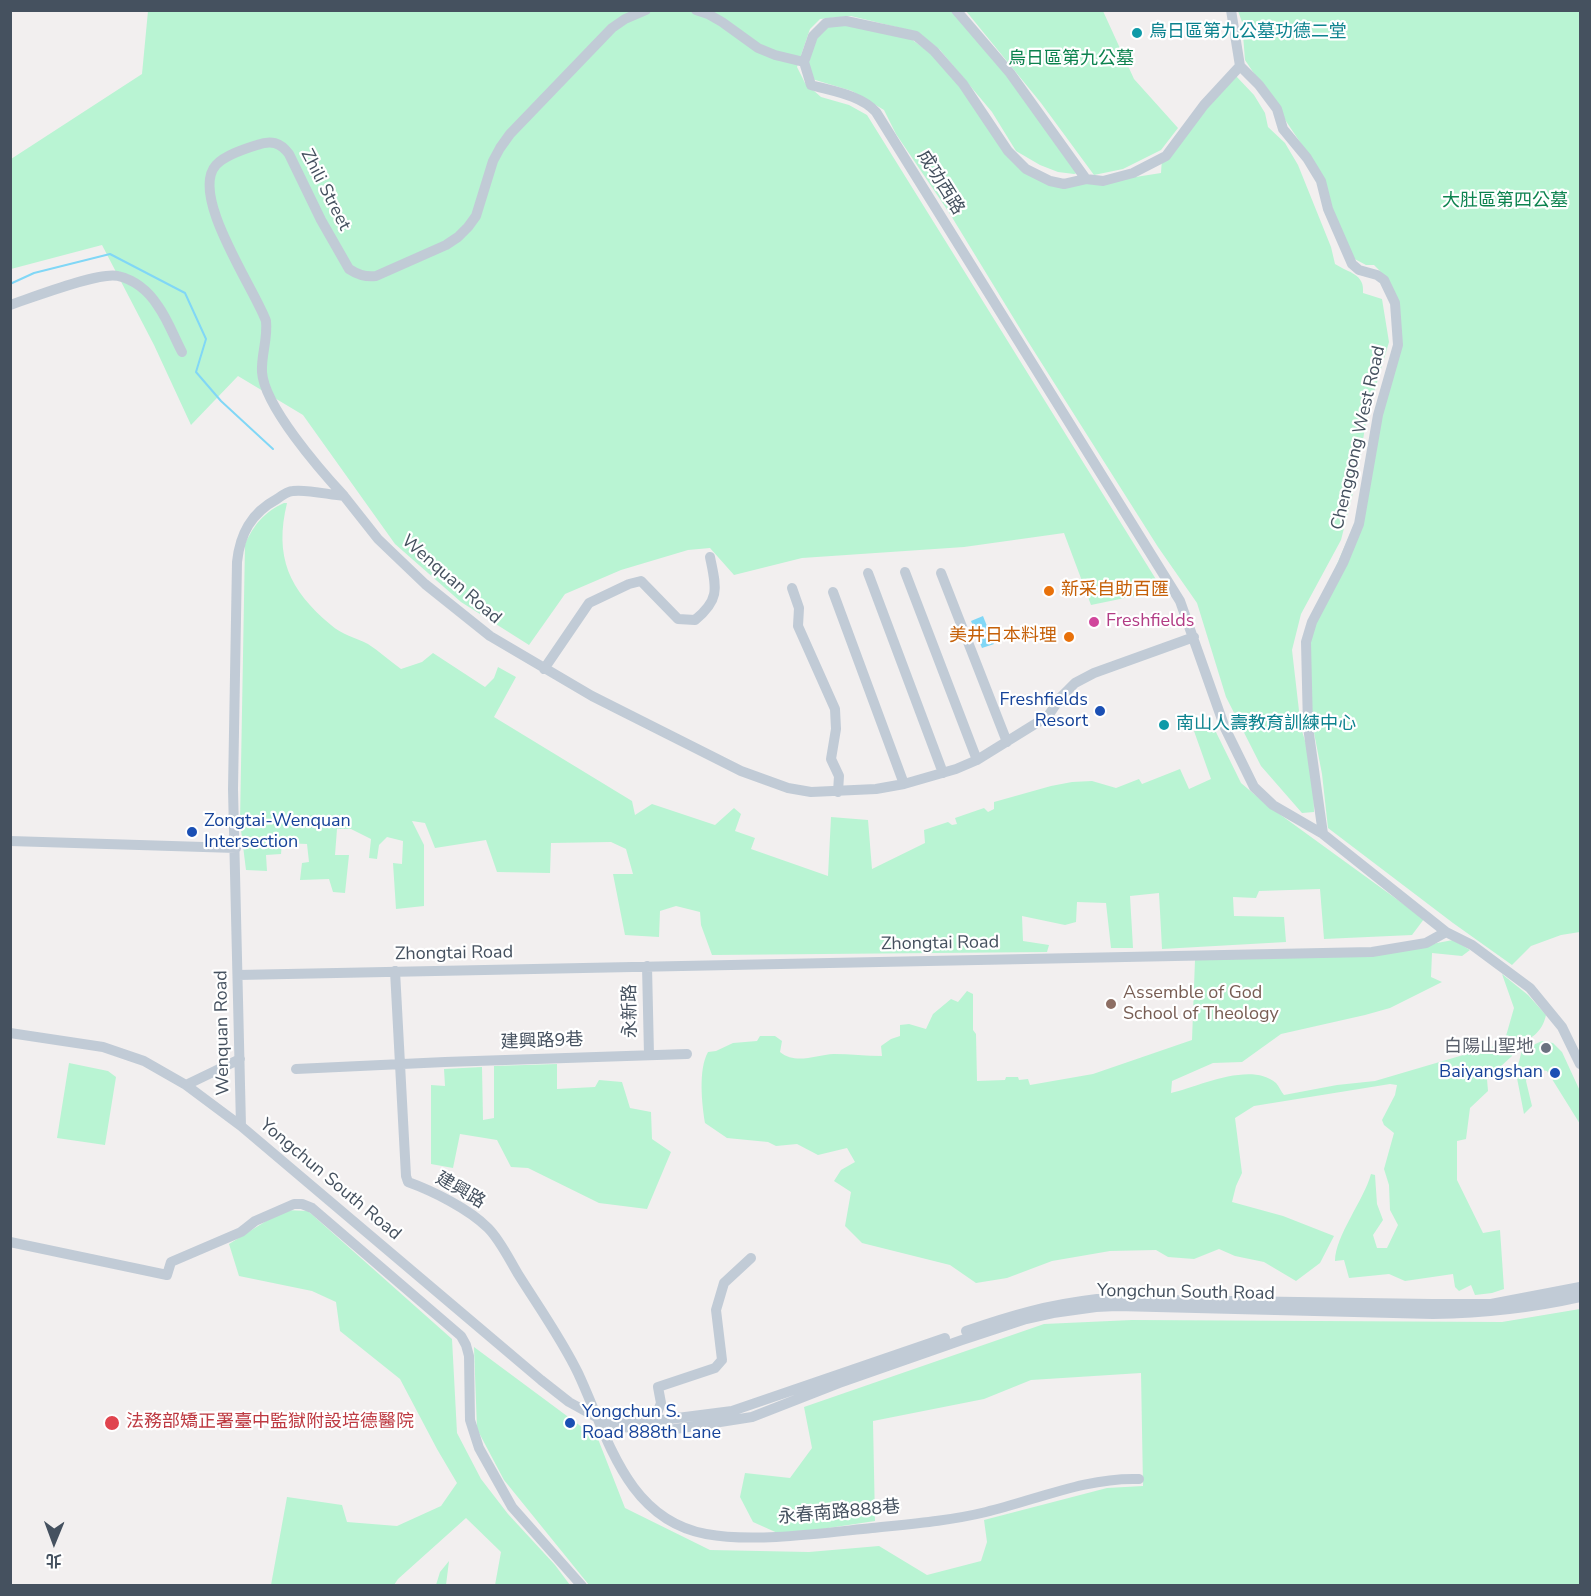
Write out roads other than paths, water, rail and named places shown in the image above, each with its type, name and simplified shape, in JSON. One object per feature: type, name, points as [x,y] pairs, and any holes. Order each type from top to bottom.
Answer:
[{"type":"street","name":"Zhili Street","points":[[344,496],[310,458],[265,388],[262,373],[267,332],[266,321],[217,220],[208,189],[209,177],[215,166],[233,154],[265,142],[275,142],[283,147],[289,154],[321,220],[349,269],[367,277],[376,276],[446,245],[458,237],[476,216],[493,161],[510,134],[612,28],[625,19],[646,10]]},
{"type":"street","points":[[696,10],[722,22],[758,48],[775,56],[804,62],[813,36],[826,23],[846,21],[916,36],[934,51],[963,84],[1008,151],[1026,169],[1050,181],[1064,184],[1086,179],[1103,181],[1123,176],[1147,167],[1166,156],[1204,105],[1240,66],[1231,10]]},
{"type":"street","points":[[956,10],[1010,73],[1086,179]]},
{"type":"street","name":"成功西路","points":[[804,62],[811,85],[857,99],[869,105],[876,112],[1179,602],[1194,637],[1225,728],[1254,788],[1273,806],[1323,834]]},
{"type":"street","name":"Chenggong West Road","points":[[1240,66],[1259,85],[1276,109],[1283,129],[1307,158],[1321,181],[1328,209],[1352,264],[1359,270],[1377,275],[1384,280],[1395,303],[1398,345],[1396,358],[1378,415],[1359,524],[1343,563],[1312,622],[1306,642],[1308,727],[1323,834]]},
{"type":"street","points":[[10,305],[66,286],[116,275],[144,288],[158,306],[182,352]]},
{"type":"street","name":"Wenquan Road","points":[[241,1126],[233,789],[237,562],[241,539],[249,523],[258,512],[273,501],[293,491],[344,496],[378,539],[425,585],[490,636],[592,696],[741,771],[788,788],[811,792],[838,792],[904,784],[977,760],[1048,716],[1061,697],[1075,683],[1094,673],[1194,637]]},
{"type":"street","points":[[544,669],[589,603],[629,584],[641,581],[678,619],[695,620],[712,604],[714,599],[714,580],[710,557]]},
{"type":"street","points":[[906,572],[977,760]]},
{"type":"street","points":[[868,573],[943,773]]},
{"type":"street","points":[[941,573],[1007,742]]},
{"type":"street","points":[[792,588],[799,608],[798,626],[835,709],[836,729],[831,759],[839,776],[838,792]]},
{"type":"street","points":[[833,592],[904,784]]},
{"type":"street","points":[[1323,834],[1446,932],[1472,945],[1530,988],[1562,1027],[1581,1064]]},
{"type":"street","points":[[10,841],[236,848]]},
{"type":"street","name":"Zhongtai Road","points":[[238,975],[1372,952],[1426,943],[1446,932]]},
{"type":"street","name":"永新路","points":[[647,966],[649,1055]]},
{"type":"street","name":"建興路","points":[[395,971],[408,1182],[466,1211],[490,1229],[560,1340],[578,1373],[596,1417]]},
{"type":"street","name":"Yongchun South Road","points":[[10,1033],[103,1047],[144,1061],[186,1085],[241,1126],[541,1380],[569,1402],[596,1417],[621,1427],[669,1430],[752,1417],[1025,1315]]},
{"type":"street","name":"建興路9巷","points":[[296,1069],[687,1054]]},
{"type":"street","points":[[186,1085],[240,1059]]},
{"type":"street","points":[[10,1242],[166,1275],[171,1262],[241,1232],[255,1221],[294,1204],[312,1208],[461,1336],[469,1356],[470,1420],[479,1448],[512,1507],[582,1586]]},
{"type":"street","points":[[654,1421],[661,1403],[658,1388],[715,1368],[722,1360],[716,1310],[724,1283],[751,1258]]},
{"type":"street","name":"Yongchun South Road","points":[[1433,1309],[1491,1304],[1581,1287]]},
{"type":"street","name":"Yongchun South Road","points":[[596,1417],[654,1421],[732,1411],[1025,1315],[1096,1303],[1359,1307],[1489,1313],[1581,1297]]},
{"type":"street","name":"永春南路888巷","points":[[596,1417],[629,1481],[650,1508],[672,1523],[708,1534],[772,1536],[933,1521],[986,1512],[1068,1489],[1119,1478],[1139,1479]]},
{"type":"water","points":[[983,616],[994,644],[982,648],[971,621]]},
{"type":"waterway","points":[[10,284],[34,273],[110,254],[185,293],[206,339],[196,372],[221,401],[273,449]]},
{"type":"place","name":"烏日區第九公墓功德二堂","points":[[1137,33]]},
{"type":"place","name":"新采自助百匯","points":[[1049,591]]},
{"type":"place","name":"Freshfields","points":[[1094,622]]},
{"type":"place","name":"美井日本料理","points":[[1069,637]]},
{"type":"place","name":"Freshfields Resort","points":[[1100,711]]},
{"type":"place","name":"南山人壽教育訓練中心","points":[[1164,725]]},
{"type":"place","name":"Zongtai-Wenquan Intersection","points":[[192,832]]},
{"type":"place","name":"Assemble of God School of Theology","points":[[1111,1004]]},
{"type":"place","name":"白陽山聖地","points":[[1546,1048]]},
{"type":"place","name":"Baiyangshan","points":[[1555,1073]]},
{"type":"place","name":"法務部矯正署臺中監獄附設培德醫院","points":[[112,1423]]},
{"type":"place","name":"Yongchun S. Road 888th Lane","points":[[570,1423]]},
{"type":"park label","name":"烏日區第九公墓","points":[[1071,60]]},
{"type":"park label","name":"大肚區第四公墓","points":[[1505,202]]}]
